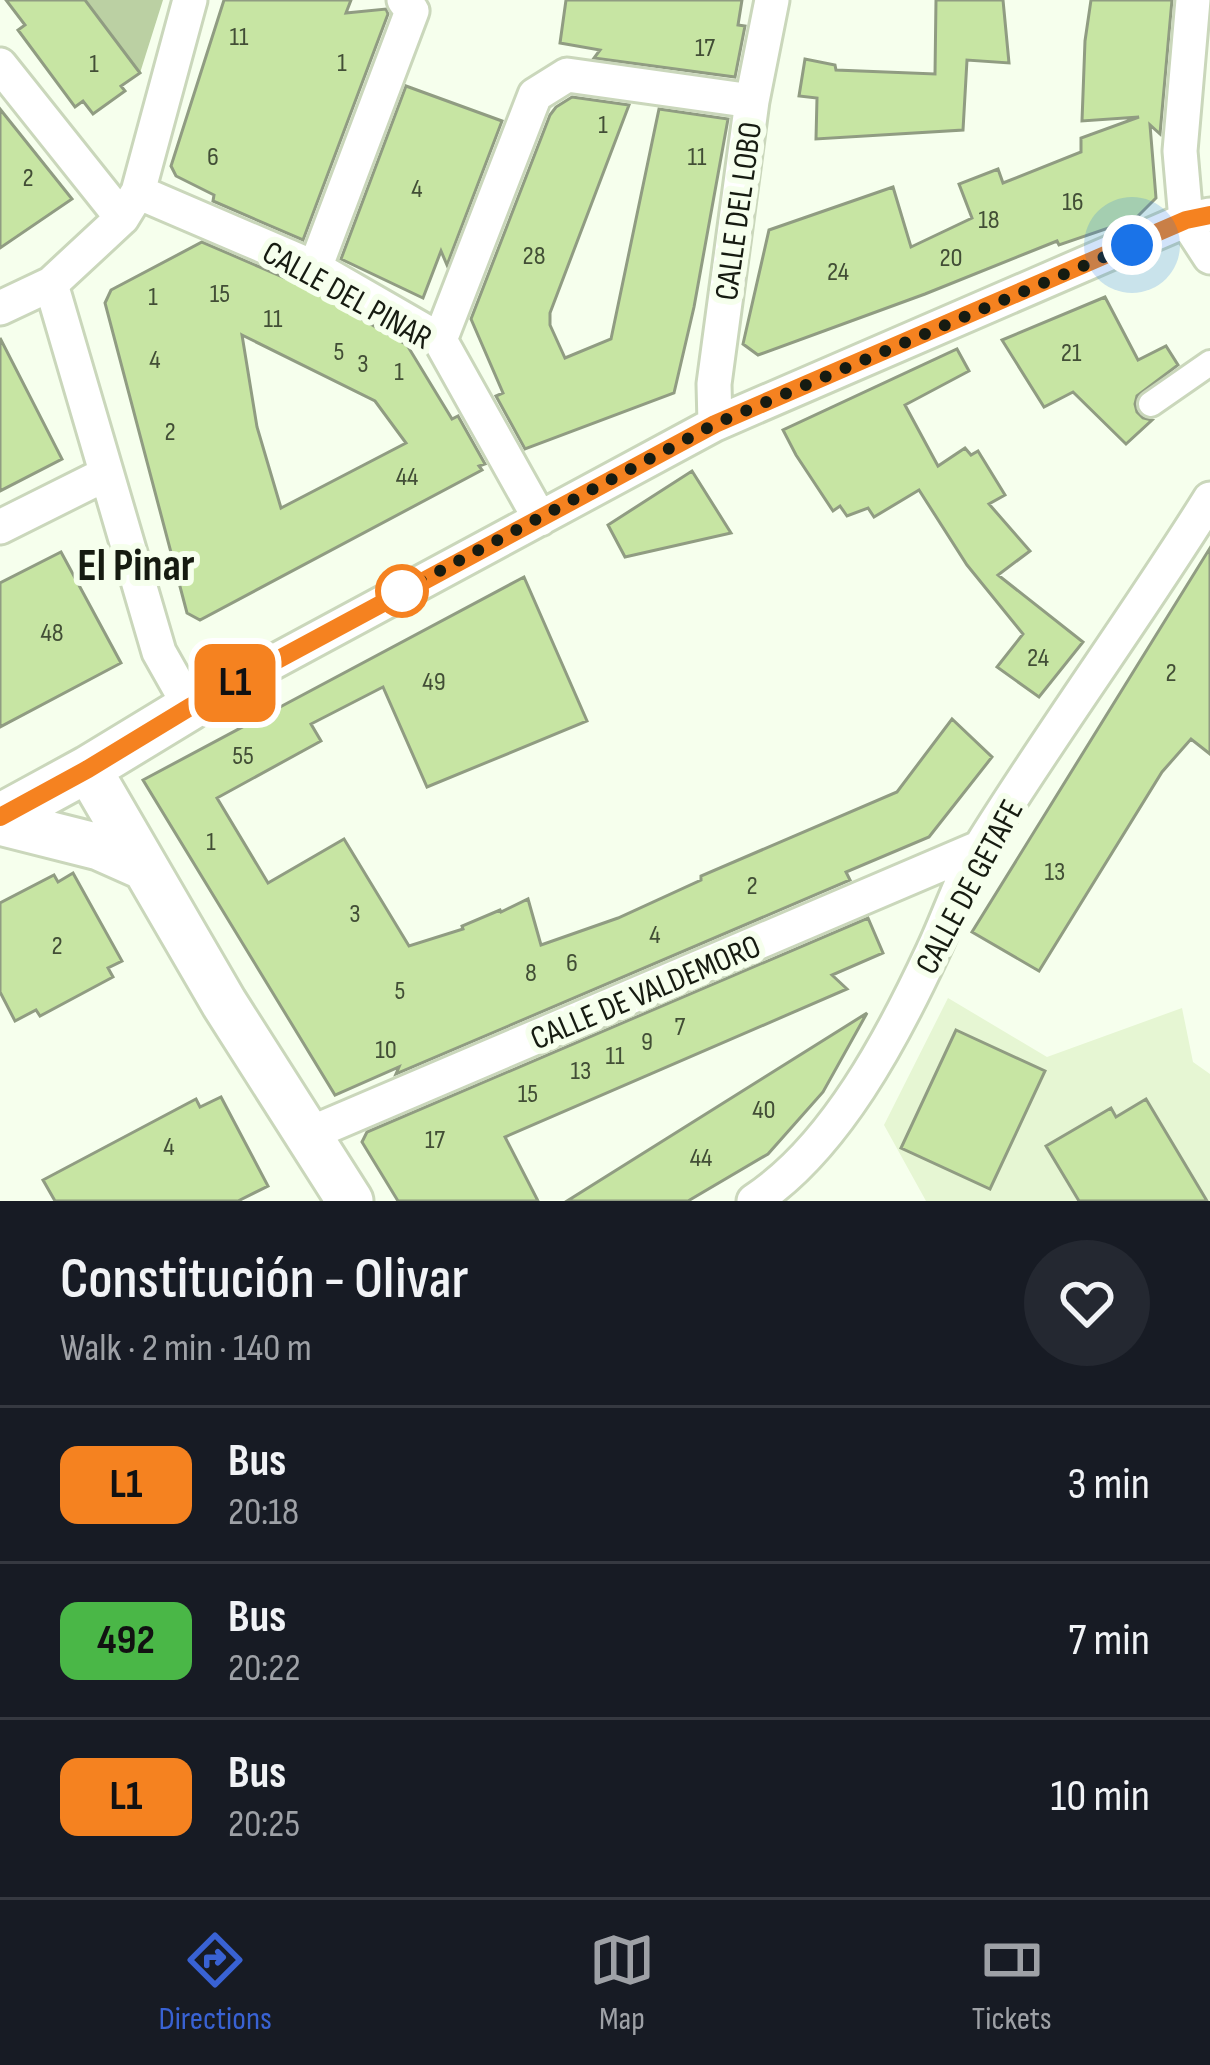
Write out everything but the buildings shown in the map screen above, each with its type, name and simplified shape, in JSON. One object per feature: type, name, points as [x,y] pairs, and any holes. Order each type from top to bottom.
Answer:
[{"type":"main road","points":[[0,819],[190,707]]},
{"type":"main road","points":[[88,769],[224,1003],[350,1201]]},
{"type":"main road","points":[[0,819],[99,847],[144,867]]},
{"type":"street","points":[[0,308],[51,284],[130,205],[190,0]]},
{"type":"street","points":[[315,268],[412,10],[404,0]]},
{"type":"street","name":"CALLE DEL LOBO","points":[[715,424],[714,384],[752,101],[772,0]]},
{"type":"street","points":[[1193,0],[1180,152],[1210,257]]},
{"type":"street","points":[[0,65],[130,205]]},
{"type":"street","points":[[440,340],[535,95],[567,75],[752,101]]},
{"type":"street","name":"CALLE DEL PINAR","points":[[130,205],[315,268],[440,340],[540,518]]},
{"type":"street","points":[[51,284],[159,652],[190,707],[715,424],[1198,218]]},
{"type":"street","points":[[1151,404],[1210,363]]},
{"type":"street","points":[[0,526],[106,474]]},
{"type":"street","name":"CALLE DE GETAFE","points":[[754,1201],[771,1190],[825,1134],[862,1086],[931,956],[980,848],[1206,516]]},
{"type":"street","name":"CALLE DE VALDEMORO","points":[[310,1134],[980,848]]},
{"type":"shaded area","points":[[86,0],[163,0],[140,73],[99,25],[102,21]]},
{"type":"shaded area","points":[[948,998],[1047,1057],[1182,1008],[1193,1062],[1210,1074],[1210,1201],[926,1201],[884,1125]]},
{"type":"bus line","name":"L1","points":[[0,817],[190,707],[715,424],[1186,220],[1210,215]]},
{"type":"district","name":"El Pinar","points":[[136,564]]},
{"type":"route","points":[[402,591],[715,424],[1132,245]]}]
